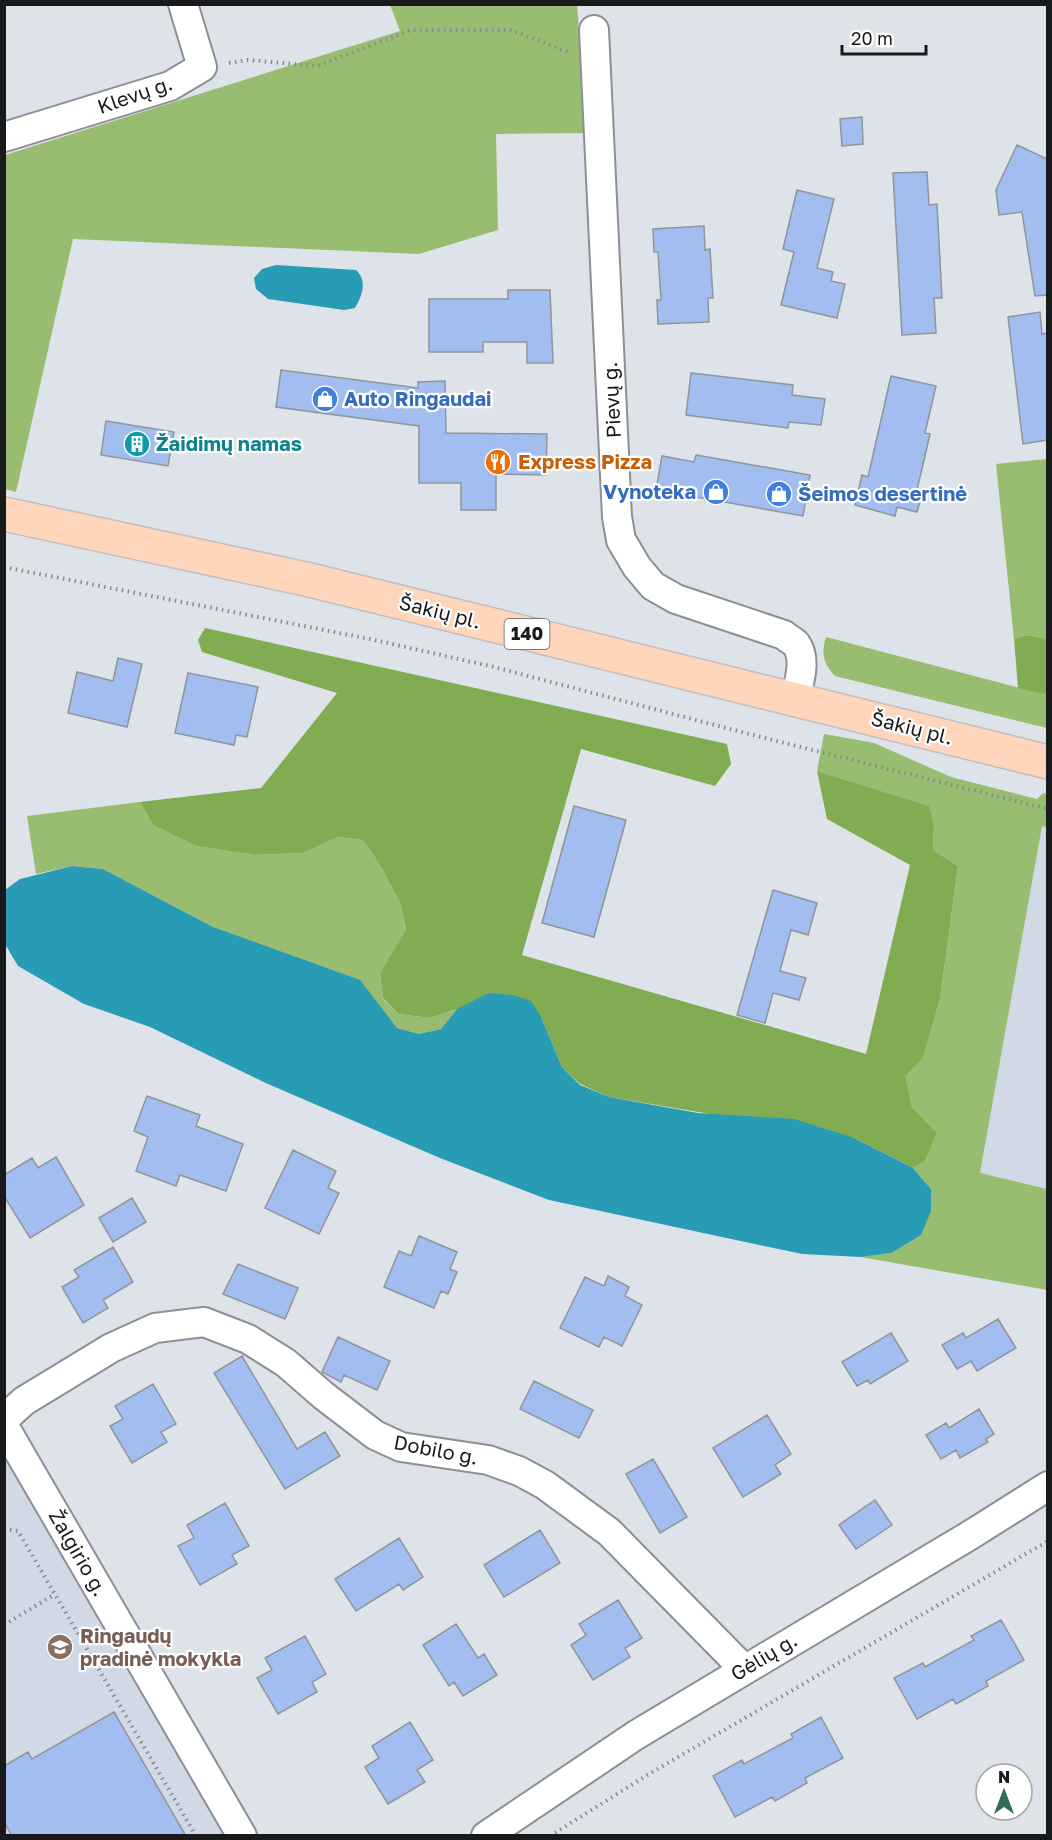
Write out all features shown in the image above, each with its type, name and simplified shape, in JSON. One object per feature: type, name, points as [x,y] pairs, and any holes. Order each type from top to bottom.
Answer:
[{"type":"main road","name":"Šakių pl.","points":[[4,514],[310,580],[1047,762]]},
{"type":"street","points":[[183,4],[202,67]]},
{"type":"street","name":"Pievų g.","points":[[594,30],[617,517],[621,540],[637,567],[653,586],[676,599],[784,635],[796,645],[801,660],[801,675],[795,699]]},
{"type":"street","name":"Klevų g.","points":[[4,137],[170,86],[202,67]]},
{"type":"street","name":"Dobilo g.","points":[[4,1419],[24,1401],[111,1348],[154,1328],[204,1322],[248,1339],[286,1363],[375,1435],[401,1448],[488,1460],[519,1471],[545,1485],[609,1532],[744,1669]]},
{"type":"street","name":"Žalgirio g.","points":[[4,1426],[242,1836]]},
{"type":"street","name":"Gėlių g.","points":[[486,1836],[636,1735],[972,1534],[1047,1486]]},
{"type":"path","points":[[202,67],[248,60],[317,66],[411,30],[511,30],[595,62]]},
{"type":"path","points":[[4,567],[370,639],[494,667],[749,735],[1047,809]]},
{"type":"path","points":[[4,1529],[18,1531],[196,1836]]},
{"type":"path","points":[[550,1836],[649,1774],[1047,1541]]},
{"type":"path","points":[[4,1625],[56,1594]]},
{"type":"shaded area","points":[[1042,825],[1048,827],[1047,1189],[980,1173]]},
{"type":"shaded area","name":"Ringaudų pradinė mokykla","points":[[5,1459],[226,1835],[5,1835]]},
{"type":"green space","points":[[390,5],[577,5],[587,133],[496,134],[498,230],[419,254],[73,239],[16,492],[5,489],[5,155],[400,31]]},
{"type":"green space","points":[[1047,459],[1047,639],[1027,635],[1014,639],[996,464]]},
{"type":"green space","points":[[205,628],[727,744],[731,764],[715,786],[581,749],[522,955],[866,1054],[910,865],[827,819],[817,771],[929,806],[934,825],[933,850],[958,866],[940,999],[923,1058],[905,1076],[912,1107],[937,1133],[925,1161],[913,1168],[854,1138],[609,1097],[580,1084],[562,1067],[541,1017],[457,1009],[430,1018],[398,1014],[383,998],[380,973],[406,930],[400,903],[380,865],[363,840],[338,837],[303,853],[255,855],[196,846],[153,825],[140,802],[261,788],[337,693],[202,652],[198,640]]},
{"type":"green space","points":[[1027,635],[1047,639],[1047,695],[1018,688],[1014,639]]},
{"type":"green space","points":[[826,637],[1047,695],[1047,728],[835,676],[824,658]]},
{"type":"green space","points":[[824,734],[874,743],[951,777],[1037,799],[1043,793],[1047,794],[1047,827],[1042,826],[980,1173],[1047,1189],[1047,1290],[861,1257],[891,1253],[931,1189],[913,1168],[925,1161],[937,1133],[912,1107],[904,1076],[923,1058],[940,999],[958,866],[933,850],[934,825],[928,806],[817,771]]},
{"type":"green space","points":[[140,802],[153,825],[196,846],[255,855],[303,853],[338,837],[363,840],[380,865],[400,903],[406,931],[380,973],[383,999],[398,1014],[430,1018],[457,1009],[441,1029],[419,1034],[397,1028],[381,1009],[213,927],[103,869],[72,866],[36,874],[27,816]]},
{"type":"water","points":[[276,265],[356,270],[363,284],[360,299],[355,308],[344,310],[268,299],[256,289],[254,278],[262,269]]},
{"type":"water","points":[[72,866],[103,869],[213,927],[360,980],[397,1028],[419,1034],[441,1029],[457,1009],[489,993],[512,995],[531,1001],[541,1017],[562,1067],[580,1085],[609,1097],[698,1113],[794,1119],[854,1138],[913,1168],[931,1189],[931,1211],[921,1235],[891,1253],[861,1257],[802,1254],[549,1200],[440,1158],[268,1084],[150,1027],[84,1004],[18,966],[5,944],[5,890],[20,879]]},
{"type":"building","points":[[862,117],[863,144],[842,146],[840,119]]},
{"type":"building","points":[[1017,145],[1047,159],[1047,295],[1035,296],[1022,212],[999,215],[996,190]]},
{"type":"building","points":[[927,172],[929,205],[937,204],[942,298],[934,298],[936,333],[902,335],[893,173]]},
{"type":"building","points":[[797,190],[834,199],[817,268],[833,272],[831,281],[845,284],[837,318],[781,305],[794,252],[783,249]]},
{"type":"building","points":[[704,226],[705,250],[710,249],[713,298],[708,298],[709,322],[658,324],[657,300],[661,300],[658,252],[654,252],[653,229]]},
{"type":"building","points":[[508,290],[550,290],[553,363],[527,363],[527,342],[483,342],[483,352],[429,352],[429,299],[508,299]]},
{"type":"building","points":[[1040,312],[1042,334],[1047,333],[1047,440],[1023,444],[1008,317]]},
{"type":"building","points":[[281,370],[418,388],[418,382],[445,381],[446,433],[547,434],[546,475],[496,474],[496,510],[461,510],[461,483],[419,483],[419,426],[276,407]]},
{"type":"building","points":[[691,373],[793,385],[792,395],[825,399],[821,425],[789,422],[788,428],[686,415]]},
{"type":"building","points":[[891,376],[936,386],[925,433],[930,434],[917,490],[923,491],[917,512],[897,507],[895,516],[855,505],[862,475],[868,477]]},
{"type":"building","name":"Žaidimų namas","points":[[106,421],[174,432],[168,466],[101,455]]},
{"type":"building","points":[[696,455],[810,475],[803,516],[656,490],[662,456],[694,462]]},
{"type":"building","points":[[118,658],[142,664],[127,727],[68,713],[77,672],[113,681]]},
{"type":"building","points":[[188,673],[258,687],[247,737],[236,735],[234,745],[175,733]]},
{"type":"building","points":[[574,806],[626,820],[594,937],[542,923]]},
{"type":"building","points":[[773,890],[817,903],[808,935],[791,930],[780,971],[806,978],[799,1000],[773,993],[765,1023],[737,1015]]},
{"type":"building","points":[[147,1096],[200,1115],[196,1126],[243,1144],[226,1191],[180,1175],[176,1186],[136,1171],[148,1137],[134,1131]]},
{"type":"building","points":[[293,1150],[336,1171],[328,1188],[339,1193],[319,1234],[265,1208]]},
{"type":"building","points":[[56,1157],[84,1205],[30,1238],[4,1196],[4,1175],[32,1158],[38,1168]]},
{"type":"building","points":[[132,1198],[146,1222],[113,1242],[99,1218]]},
{"type":"building","points":[[419,1236],[457,1252],[450,1269],[457,1272],[448,1294],[441,1291],[434,1308],[384,1287],[399,1251],[411,1256]]},
{"type":"building","points":[[113,1247],[133,1282],[103,1300],[108,1308],[83,1323],[62,1287],[79,1277],[74,1270]]},
{"type":"building","points":[[238,1264],[298,1288],[285,1319],[223,1294]]},
{"type":"building","points":[[608,1276],[629,1287],[625,1296],[642,1305],[622,1346],[604,1337],[599,1347],[560,1328],[585,1277],[604,1286]]},
{"type":"building","points":[[998,1319],[1016,1348],[977,1371],[971,1361],[957,1369],[942,1345],[963,1333],[966,1338]]},
{"type":"building","points":[[891,1333],[908,1361],[870,1384],[868,1380],[857,1386],[842,1362]]},
{"type":"building","points":[[338,1337],[390,1361],[377,1390],[344,1375],[341,1382],[322,1372]]},
{"type":"building","points":[[242,1356],[297,1449],[325,1432],[340,1456],[285,1489],[214,1373]]},
{"type":"building","points":[[534,1381],[593,1410],[579,1438],[520,1409]]},
{"type":"building","points":[[153,1384],[176,1424],[161,1432],[167,1442],[132,1463],[110,1426],[123,1419],[115,1406]]},
{"type":"building","points":[[979,1409],[994,1434],[986,1439],[988,1442],[960,1458],[956,1450],[941,1459],[926,1435],[946,1423],[949,1428]]},
{"type":"building","points":[[767,1415],[791,1454],[775,1465],[781,1474],[743,1497],[713,1448]]},
{"type":"building","points":[[653,1459],[687,1517],[660,1533],[626,1474]]},
{"type":"building","points":[[875,1500],[892,1525],[856,1549],[839,1525]]},
{"type":"building","points":[[225,1503],[249,1546],[232,1555],[237,1564],[200,1585],[178,1546],[194,1538],[187,1525]]},
{"type":"building","points":[[540,1530],[560,1563],[504,1597],[484,1565]]},
{"type":"building","points":[[399,1538],[423,1577],[403,1590],[399,1584],[356,1611],[335,1579]]},
{"type":"building","points":[[618,1600],[642,1638],[625,1648],[630,1657],[593,1680],[571,1645],[586,1635],[579,1624]]},
{"type":"building","points":[[1001,1620],[1024,1660],[986,1681],[988,1686],[956,1704],[953,1699],[917,1719],[894,1678],[923,1663],[925,1667],[974,1640],[971,1636]]},
{"type":"building","points":[[456,1624],[478,1658],[484,1654],[497,1675],[463,1696],[454,1682],[449,1686],[423,1645]]},
{"type":"building","points":[[305,1636],[326,1674],[312,1682],[317,1692],[278,1714],[257,1678],[272,1670],[265,1658]]},
{"type":"building","points":[[114,1712],[186,1836],[12,1836],[4,1822],[4,1766],[28,1752],[32,1759]]},
{"type":"building","points":[[821,1717],[843,1758],[805,1778],[807,1783],[775,1801],[772,1797],[735,1817],[713,1776],[742,1760],[744,1764],[793,1738],[791,1734]]},
{"type":"building","points":[[410,1722],[433,1760],[417,1770],[425,1782],[388,1804],[365,1767],[379,1758],[372,1746]]},
{"type":"place","name":"Auto Ringaudai","points":[[325,399]]},
{"type":"place","name":"Žaidimų namas","points":[[137,444]]},
{"type":"place","name":"Express Pizza","points":[[498,462]]},
{"type":"place","name":"Vynoteka","points":[[716,492]]},
{"type":"place","name":"Šeimos desertinė","points":[[779,494]]},
{"type":"place","name":"Ringaudų pradinė mokykla","points":[[60,1647]]}]
